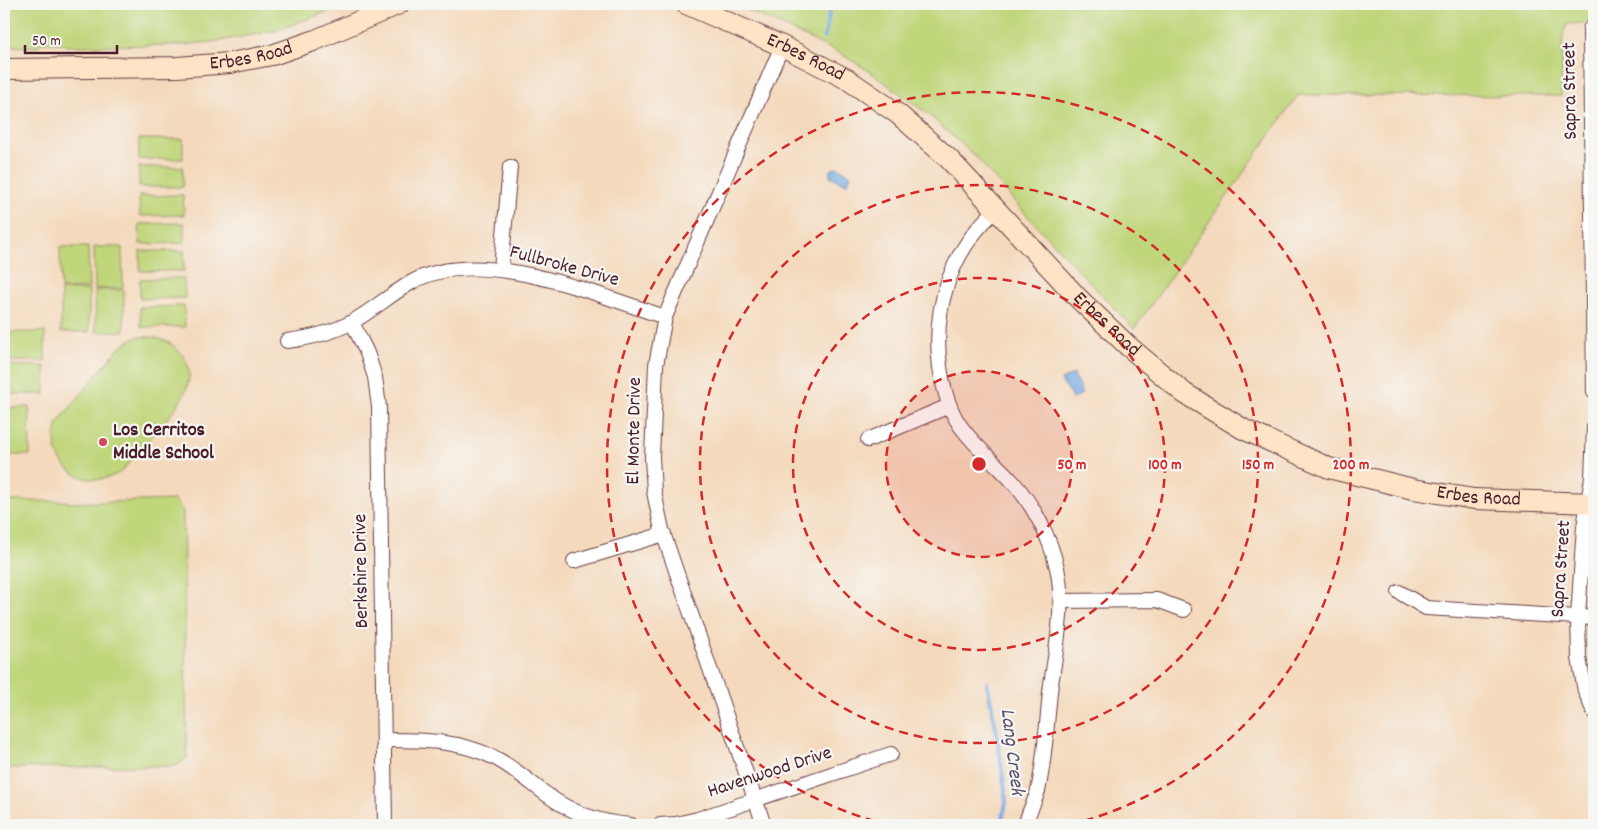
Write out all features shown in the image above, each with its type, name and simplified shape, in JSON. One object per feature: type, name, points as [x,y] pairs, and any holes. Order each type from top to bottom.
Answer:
[{"type":"main road","name":"Erbes Road","points":[[4,69],[177,67],[239,61],[272,55],[313,41],[399,4]]},
{"type":"main road","name":"Erbes Road","points":[[686,4],[782,46],[847,79],[898,114],[949,159],[1079,299],[1128,346],[1184,394],[1243,429],[1329,468],[1413,489],[1474,499],[1591,503]]},
{"type":"street","name":"Sapra Street","points":[[1590,29],[1594,392]]},
{"type":"street","name":"El Monte Drive","points":[[764,825],[664,534],[654,492],[652,457],[656,365],[665,317],[782,46]]},
{"type":"street","points":[[501,269],[510,167]]},
{"type":"street","points":[[996,210],[982,223],[964,247],[951,271],[943,297],[939,322],[938,350],[949,406],[958,424],[971,440],[1014,483],[1036,515],[1048,538],[1058,569],[1061,601],[1039,788],[1026,825]]},
{"type":"street","name":"Fullbroke Drive","points":[[287,341],[320,335],[352,322],[413,281],[428,275],[459,269],[501,269],[532,275],[665,317]]},
{"type":"street","name":"Berkshire Drive","points":[[352,322],[367,353],[375,377],[379,407],[385,825]]},
{"type":"street","points":[[868,440],[949,406]]},
{"type":"street","name":"Sapra Street","points":[[1594,428],[1591,503],[1584,527],[1578,617],[1579,658],[1586,691],[1594,712]]},
{"type":"street","points":[[574,561],[664,534]]},
{"type":"street","points":[[1399,592],[1426,608],[1594,618]]},
{"type":"street","points":[[1061,601],[1157,600],[1184,610]]},
{"type":"street","points":[[384,740],[432,740],[474,749],[510,766],[547,795],[567,807],[594,818],[631,825]]},
{"type":"street","name":"Havenwood Drive","points":[[660,825],[676,824],[698,818],[891,754]]},
{"type":"green space","points":[[4,4],[347,4],[278,30],[219,41],[183,45],[67,46],[61,43],[42,43],[37,47],[4,46]]},
{"type":"green space","points":[[735,4],[1594,4],[1594,22],[1568,24],[1563,33],[1561,96],[1298,95],[1134,329],[1021,209],[977,158],[928,114],[872,73],[838,52]]},
{"type":"green space","points":[[139,139],[183,139],[183,159],[139,159]]},
{"type":"green space","points":[[139,167],[183,167],[183,187],[139,187]]},
{"type":"green space","points":[[183,195],[184,215],[140,216],[139,196]]},
{"type":"green space","points":[[184,223],[184,243],[140,244],[139,224]]},
{"type":"green space","points":[[60,247],[88,247],[89,288],[61,289]]},
{"type":"green space","points":[[94,247],[122,247],[123,288],[95,289]]},
{"type":"green space","points":[[140,251],[184,251],[184,271],[140,271]]},
{"type":"green space","points":[[184,278],[185,298],[140,299],[140,279]]},
{"type":"green space","points":[[61,290],[89,290],[89,332],[61,332]]},
{"type":"green space","points":[[95,290],[124,290],[124,331],[96,332]]},
{"type":"green space","points":[[184,306],[185,327],[141,327],[140,307]]},
{"type":"green space","points":[[4,332],[45,332],[45,361],[4,361]]},
{"type":"green space","points":[[137,337],[158,338],[168,342],[177,349],[185,360],[189,371],[184,393],[171,414],[122,471],[108,477],[94,479],[81,477],[70,471],[62,462],[56,450],[55,436],[59,421],[119,348]]},
{"type":"green space","points":[[4,365],[45,366],[45,394],[4,394]]},
{"type":"green space","points":[[29,407],[30,455],[4,455],[4,408]]},
{"type":"green space","points":[[175,500],[183,511],[187,758],[176,766],[4,768],[4,501],[67,501],[67,503]]},
{"type":"water","points":[[837,167],[851,175],[848,183],[830,176],[830,170]]},
{"type":"water","points":[[1074,374],[1082,394],[1072,399],[1061,380]]},
{"type":"waterway","points":[[824,38],[831,4]]},
{"type":"waterway","name":"Lang Creek","points":[[987,683],[1005,790],[1006,803],[1001,825]]},
{"type":"place","name":"Los Cerritos Middle School","points":[[103,442]]}]
